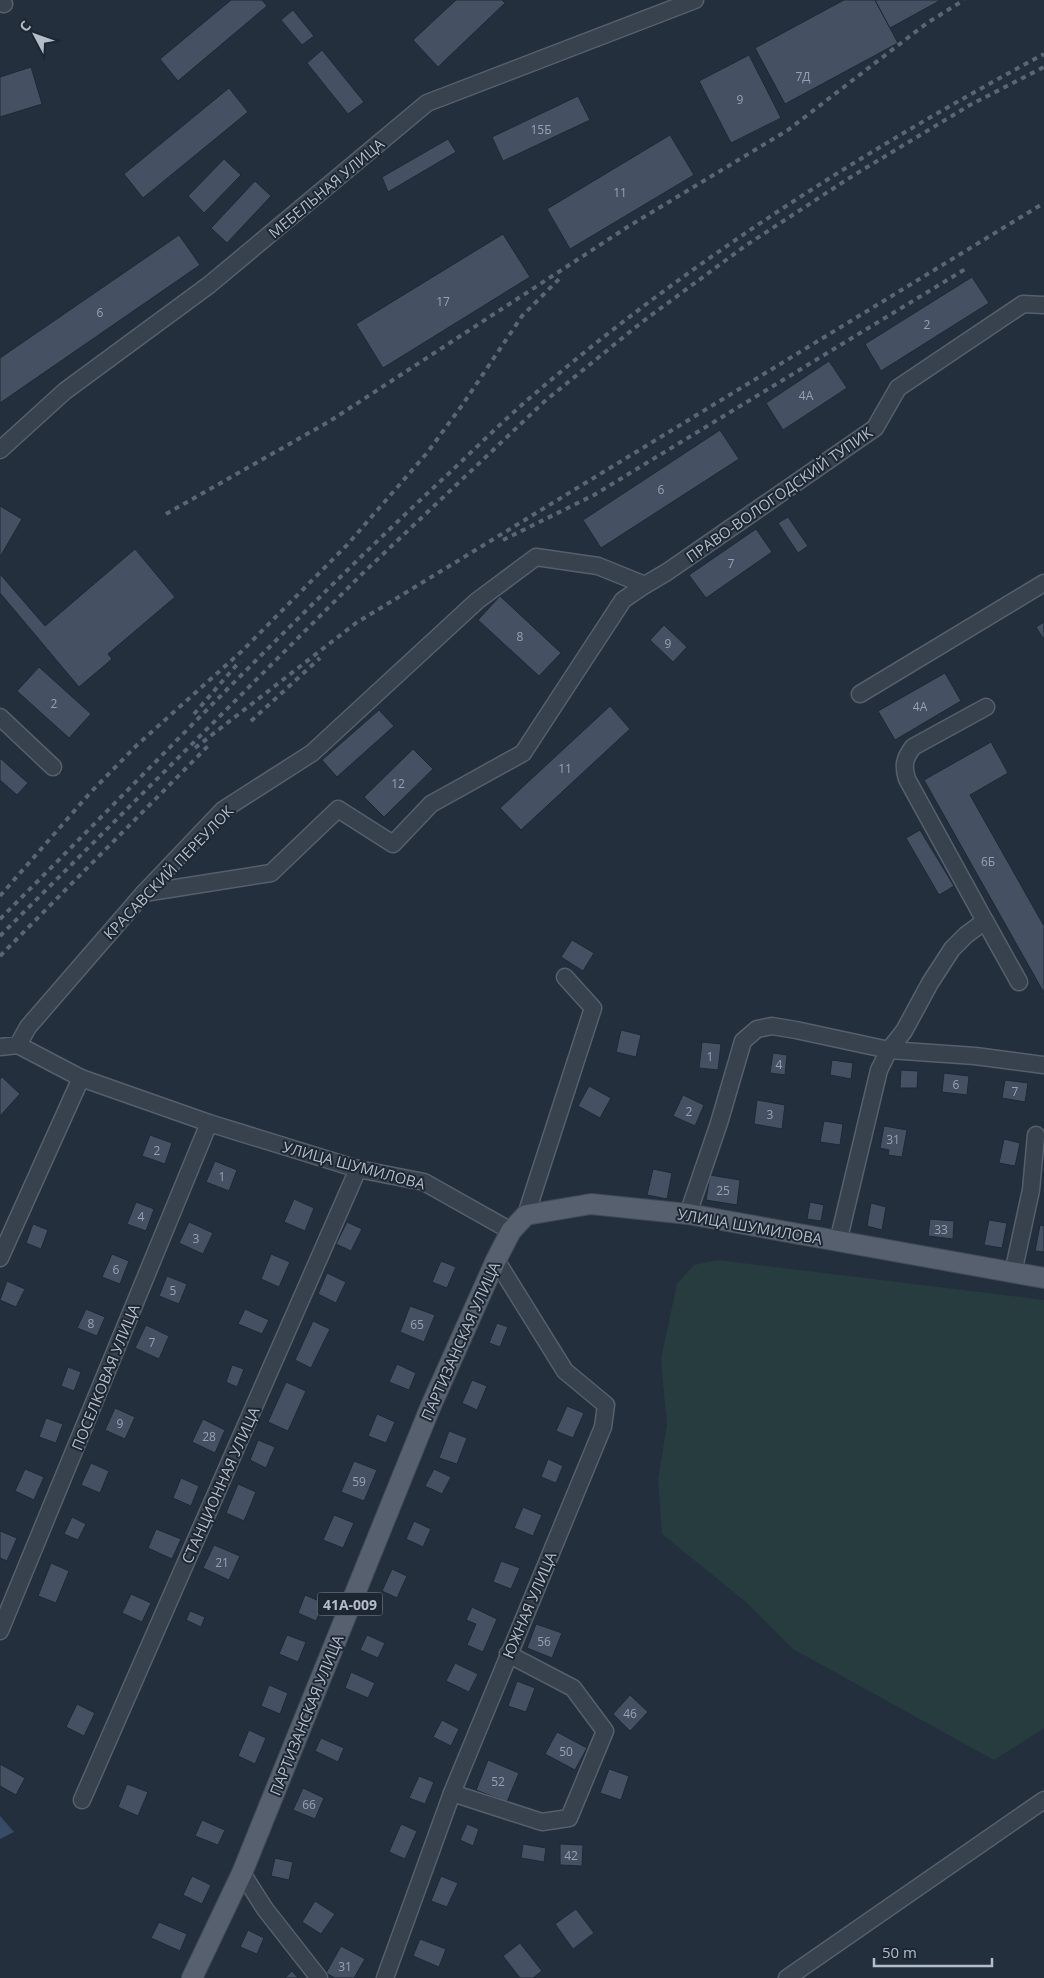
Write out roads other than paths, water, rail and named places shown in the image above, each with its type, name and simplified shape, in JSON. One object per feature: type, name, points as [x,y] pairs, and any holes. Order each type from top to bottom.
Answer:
[{"type":"main road","name":"УЛИЦА ШУМИЛОВА","points":[[526,1215],[590,1204],[688,1214],[1044,1278]]},
{"type":"main road","points":[[511,1231],[526,1215]]},
{"type":"main road","name":"ПАРТИЗАНСКАЯ УЛИЦА","points":[[192,1978],[242,1873],[430,1408],[496,1260],[511,1231]]},
{"type":"street","name":"МЕБЕЛЬНАЯ УЛИЦА","points":[[0,450],[65,391],[209,286],[427,103],[695,0]]},
{"type":"street","name":"ПРАВО-ВОЛОГОДСКИЙ ТУПИК","points":[[144,892],[271,873],[338,809],[393,844],[431,804],[523,753],[622,600],[675,566],[875,428],[898,388],[1023,304],[1044,305]]},
{"type":"street","name":"КРАСАВСКИЙ ПЕРЕУЛОК","points":[[18,1045],[28,1027],[144,892],[223,810],[312,753],[477,601],[536,557],[598,566],[645,585]]},
{"type":"street","points":[[860,694],[1044,584]]},
{"type":"street","points":[[986,707],[913,747],[906,757],[904,768],[907,779],[1019,982]]},
{"type":"street","points":[[0,717],[53,767]]},
{"type":"street","points":[[838,1242],[879,1070],[889,1050],[904,1031],[930,983],[952,949],[966,935],[985,921]]},
{"type":"street","points":[[526,1215],[593,1008],[565,977]]},
{"type":"street","points":[[688,1214],[719,1123],[743,1041],[757,1029],[772,1026],[889,1050],[975,1056],[1044,1065]]},
{"type":"street","points":[[0,1047],[18,1045]]},
{"type":"street","name":"УЛИЦА ШУМИЛОВА","points":[[18,1045],[80,1078],[209,1123],[358,1169],[424,1182],[511,1231]]},
{"type":"street","points":[[0,1258],[80,1078]]},
{"type":"street","name":"ПОСЕЛКОВАЯ УЛИЦА","points":[[0,1630],[209,1123]]},
{"type":"street","points":[[1013,1273],[1031,1190],[1036,1135]]},
{"type":"street","name":"СТАНЦИОННАЯ УЛИЦА","points":[[82,1800],[358,1169]]},
{"type":"street","name":"ЮЖНАЯ УЛИЦА","points":[[385,1978],[452,1793],[603,1427],[606,1404],[565,1371],[496,1260]]},
{"type":"street","points":[[452,1793],[542,1822],[569,1818],[605,1731],[573,1688],[508,1654]]},
{"type":"street","points":[[787,1978],[1044,1800]]},
{"type":"street","points":[[242,1873],[266,1909],[319,1978]]},
{"type":"water","points":[[0,1816],[14,1832],[0,1839]]},
{"type":"railway","points":[[166,514],[330,421],[629,226],[788,130],[927,23],[964,0]]},
{"type":"railway","points":[[0,919],[214,702],[377,541],[538,391],[657,296],[782,209],[911,129],[1044,54]]},
{"type":"railway","points":[[0,936],[362,574],[545,401],[642,322],[745,246],[854,175],[970,105],[1044,67]]},
{"type":"railway","points":[[195,748],[356,623],[1044,203]]},
{"type":"railway","points":[[503,540],[594,495],[967,268]]},
{"type":"railway","points":[[0,896],[90,793],[137,745],[242,651],[347,545],[427,453],[463,404],[522,316],[561,277]]},
{"type":"railway","points":[[251,721],[320,658]]},
{"type":"railway","points":[[194,714],[240,661]]},
{"type":"railway","points":[[0,956],[209,745]]}]
